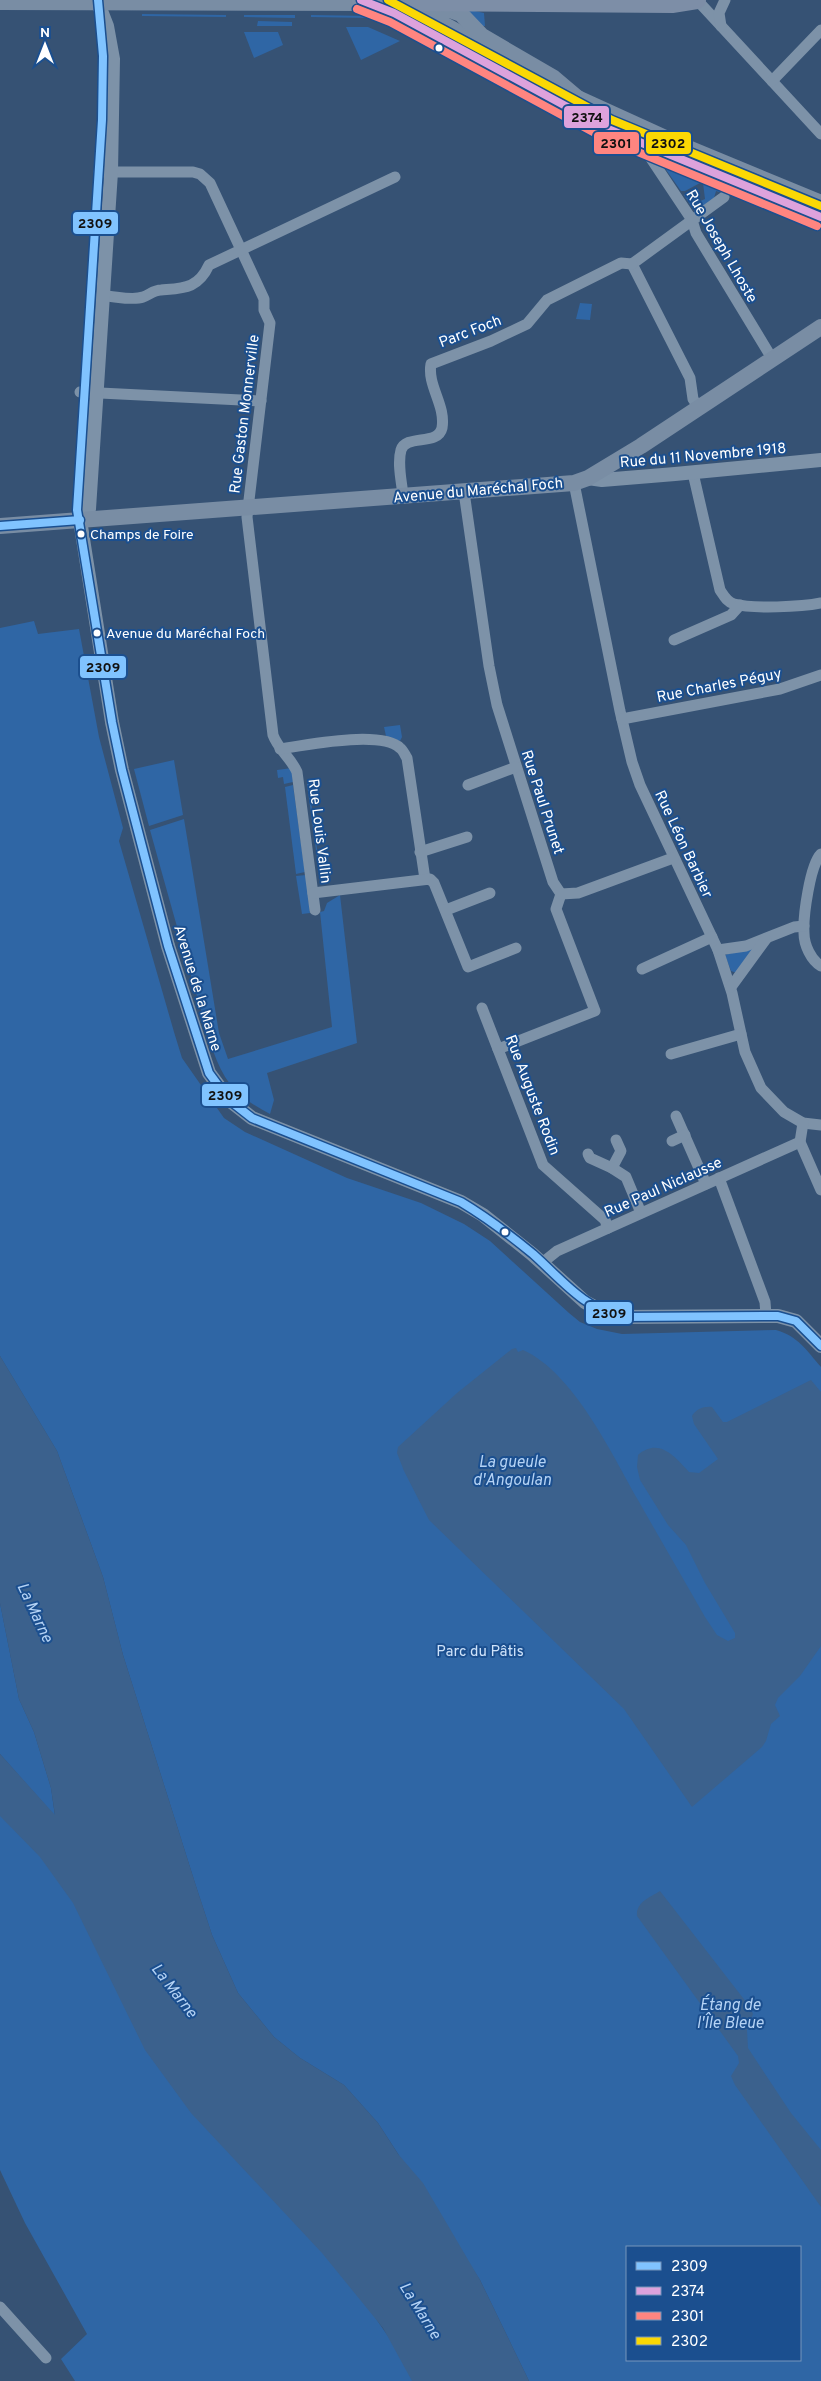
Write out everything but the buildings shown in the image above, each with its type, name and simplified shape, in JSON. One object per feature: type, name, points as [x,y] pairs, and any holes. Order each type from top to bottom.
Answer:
[{"type":"main road","points":[[0,2],[432,1],[672,4],[697,0]]},
{"type":"main road","points":[[365,1],[394,13],[574,104],[821,217]]},
{"type":"main road","points":[[401,1],[428,10],[450,10],[461,14],[482,36],[554,78],[574,104],[597,120],[652,148],[676,151],[821,203]]},
{"type":"main road","points":[[676,151],[821,211]]},
{"type":"main road","name":"Avenue du Maréchal Foch","points":[[0,526],[464,492],[581,480],[699,408],[821,327]]},
{"type":"street","points":[[697,0],[821,134]]},
{"type":"street","points":[[722,26],[719,12],[725,0]]},
{"type":"street","points":[[80,520],[89,509],[87,392],[104,296],[105,172],[113,60],[107,26],[98,1]]},
{"type":"street","points":[[772,81],[821,30]]},
{"type":"street","points":[[597,120],[676,151]]},
{"type":"street","name":"Rue Joseph Lhoste","points":[[652,148],[650,157],[692,220],[696,233],[772,360]]},
{"type":"street","name":"Rue Gaston Monnerville","points":[[105,172],[193,172],[200,174],[210,183],[264,299],[264,310],[270,323],[247,516],[273,735],[280,749]]},
{"type":"street","points":[[104,296],[141,298],[159,290],[183,288],[203,276],[209,265],[395,177]]},
{"type":"street","points":[[699,408],[693,399],[690,378],[632,264],[724,197]]},
{"type":"street","name":"Parc Foch","points":[[403,496],[400,458],[402,448],[407,443],[435,437],[442,427],[441,409],[429,373],[431,364],[491,341],[527,324],[547,300],[621,263],[632,264]]},
{"type":"street","points":[[87,392],[261,401]]},
{"type":"street","name":"Rue du 11 Novembre 1918","points":[[581,480],[602,480],[821,460]]},
{"type":"street","points":[[693,472],[720,590],[727,600],[740,605],[794,607],[821,604]]},
{"type":"street","name":"Rue Léon Barbier","points":[[581,480],[622,719],[632,762],[640,785],[673,858],[718,950],[730,987],[744,1052],[760,1088],[776,1106],[803,1123]]},
{"type":"street","name":"Rue Paul Prunet","points":[[464,492],[489,666],[497,705],[553,882],[561,894]]},
{"type":"street","name":"Avenue de la Marne","points":[[80,520],[112,722],[122,770],[168,946],[204,1063],[215,1083],[240,1109],[266,1125],[414,1181],[461,1202],[483,1215],[542,1263],[585,1302],[607,1314],[622,1317],[778,1316],[804,1327],[821,1346]]},
{"type":"street","points":[[674,640],[731,615],[740,605]]},
{"type":"street","name":"Rue Charles Péguy","points":[[622,719],[780,690],[821,675]]},
{"type":"street","points":[[280,749],[366,738],[392,744],[400,748],[407,758],[425,879],[434,883],[468,967],[516,948]]},
{"type":"street","name":"Rue Louis Vallin","points":[[280,749],[294,765],[297,772],[315,910]]},
{"type":"street","points":[[468,785],[516,767]]},
{"type":"street","points":[[420,852],[467,837]]},
{"type":"street","points":[[821,854],[814,864],[804,926],[805,939],[813,960],[821,966]]},
{"type":"street","points":[[498,1049],[594,1011],[556,909],[561,894],[578,893],[673,858]]},
{"type":"street","name":"Rue Louis Vallin","points":[[313,893],[425,879]]},
{"type":"street","points":[[446,910],[490,893]]},
{"type":"street","points":[[718,950],[746,946],[798,926],[804,926]]},
{"type":"street","points":[[642,970],[712,937]]},
{"type":"street","points":[[730,987],[768,938]]},
{"type":"street","name":"Rue Auguste Rodin","points":[[482,1008],[543,1165],[604,1220],[608,1228]]},
{"type":"street","points":[[671,1054],[741,1034]]},
{"type":"street","points":[[676,1116],[706,1184]]},
{"type":"street","points":[[821,1125],[803,1123],[800,1142],[821,1190]]},
{"type":"street","points":[[672,1141],[684,1135]]},
{"type":"street","points":[[612,1168],[621,1151],[616,1140]]},
{"type":"street","name":"Rue Paul Niclausse","points":[[542,1263],[557,1251],[800,1142]]},
{"type":"street","points":[[588,1154],[590,1158],[626,1177],[641,1213]]},
{"type":"street","points":[[719,1178],[765,1302],[766,1315]]},
{"type":"street","points":[[0,2307],[46,2358]]},
{"type":"green space","points":[[466,9],[484,13],[485,26],[479,26]]},
{"type":"green space","points":[[142,14],[226,15],[226,17],[142,16]]},
{"type":"green space","points":[[244,15],[295,15],[295,18],[244,17]]},
{"type":"green space","points":[[311,15],[379,17],[405,30],[403,33],[370,18],[311,17]]},
{"type":"green space","points":[[258,21],[292,22],[292,26],[257,26]]},
{"type":"green space","points":[[346,27],[368,27],[400,41],[361,60]]},
{"type":"green space","points":[[244,32],[278,32],[283,45],[254,58]]},
{"type":"green space","points":[[662,164],[699,179],[700,183],[685,191],[681,191]]},
{"type":"green space","points":[[703,183],[731,194],[716,191],[714,198],[700,209],[693,209],[684,195],[689,193],[696,203],[705,199]]},
{"type":"green space","points":[[580,303],[592,304],[590,320],[576,319]]},
{"type":"green space","name":"Parc du Pâtis","points":[[34,621],[38,634],[79,629],[99,737],[123,828],[119,841],[174,1032],[182,1058],[224,1118],[245,1132],[347,1178],[421,1203],[464,1224],[490,1241],[580,1322],[597,1329],[622,1334],[776,1330],[796,1340],[821,1367],[821,2381],[529,2381],[480,2280],[378,2123],[344,2085],[300,2058],[274,2037],[238,1993],[212,1935],[123,1655],[103,1577],[57,1451],[0,1356],[0,628]]},
{"type":"green space","points":[[400,725],[402,737],[400,741],[386,736],[384,727]]},
{"type":"green space","points":[[174,760],[183,815],[149,826],[134,769]]},
{"type":"green space","points":[[292,768],[293,782],[284,784],[283,777],[278,778],[277,770]]},
{"type":"green space","points":[[307,784],[309,784],[319,865],[318,865]]},
{"type":"green space","points":[[293,785],[305,872],[296,874],[285,787]]},
{"type":"green space","points":[[184,819],[219,1033],[228,1059],[332,1027],[320,912],[324,911],[327,903],[340,895],[357,1043],[267,1073],[274,1100],[270,1114],[248,1101],[230,1084],[219,1066],[208,1034],[150,830]]},
{"type":"green space","points":[[306,875],[310,913],[302,914],[296,876]]},
{"type":"green space","points":[[756,947],[737,973],[731,971],[725,955]]},
{"type":"green space","points":[[0,1603],[19,1699],[34,1732],[51,1788],[55,1816],[0,1754]]},
{"type":"green space","points":[[0,1808],[66,1886],[352,2284],[419,2381],[75,2381],[61,2359],[87,2334],[25,2223],[0,2170]]},
{"type":"water","name":"La gueule d'Angoulan","points":[[516,1348],[518,1352],[523,1350],[541,1361],[575,1395],[603,1438],[705,1617],[717,1635],[728,1641],[735,1638],[735,1633],[705,1583],[686,1545],[668,1525],[640,1480],[637,1467],[638,1455],[653,1448],[660,1449],[672,1455],[689,1472],[699,1473],[718,1459],[694,1424],[692,1416],[698,1410],[712,1407],[723,1422],[727,1422],[811,1380],[821,1392],[821,1646],[800,1676],[778,1698],[775,1705],[780,1716],[771,1724],[766,1741],[762,1747],[692,1807],[624,1709],[429,1520],[397,1453],[398,1447],[457,1393],[512,1349]]},
{"type":"water","name":"La Marne","points":[[0,1356],[57,1451],[103,1577],[123,1655],[212,1935],[238,1993],[274,2037],[300,2058],[344,2085],[378,2123],[398,2154],[423,2183],[480,2280],[529,2381],[412,2381],[383,2328],[322,2253],[191,2113],[145,2050],[73,1903],[40,1857],[0,1816],[0,1754],[55,1815],[51,1788],[34,1732],[19,1699],[0,1603]]},
{"type":"water","name":"Étang de l'Île Bleue","points":[[660,1891],[750,2007],[753,2014],[747,2030],[748,2048],[791,2113],[821,2150],[821,2207],[735,2085],[731,2076],[739,2063],[738,2056],[637,1916],[637,1911],[641,1904]]},
{"type":"transit line","name":"2309","points":[[98,0],[103,56],[102,120],[77,510],[112,722],[122,770],[168,946],[209,1073],[229,1100],[252,1118],[461,1202],[489,1220],[533,1254],[574,1292],[597,1308],[623,1317],[778,1316],[796,1321],[821,1346]]},
{"type":"transit line","name":"2374","points":[[361,0],[394,13],[608,129],[821,217]]},
{"type":"transit line","name":"2302","points":[[388,0],[612,120],[821,206]]},
{"type":"transit line","name":"2301","points":[[357,9],[390,22],[604,138],[817,226]]},
{"type":"transit line","name":"2309","points":[[0,526],[80,520]]},
{"type":"place","name":"Champs de Foire","points":[[81,534]]},
{"type":"place","name":"Avenue du Maréchal Foch","points":[[97,633]]}]
